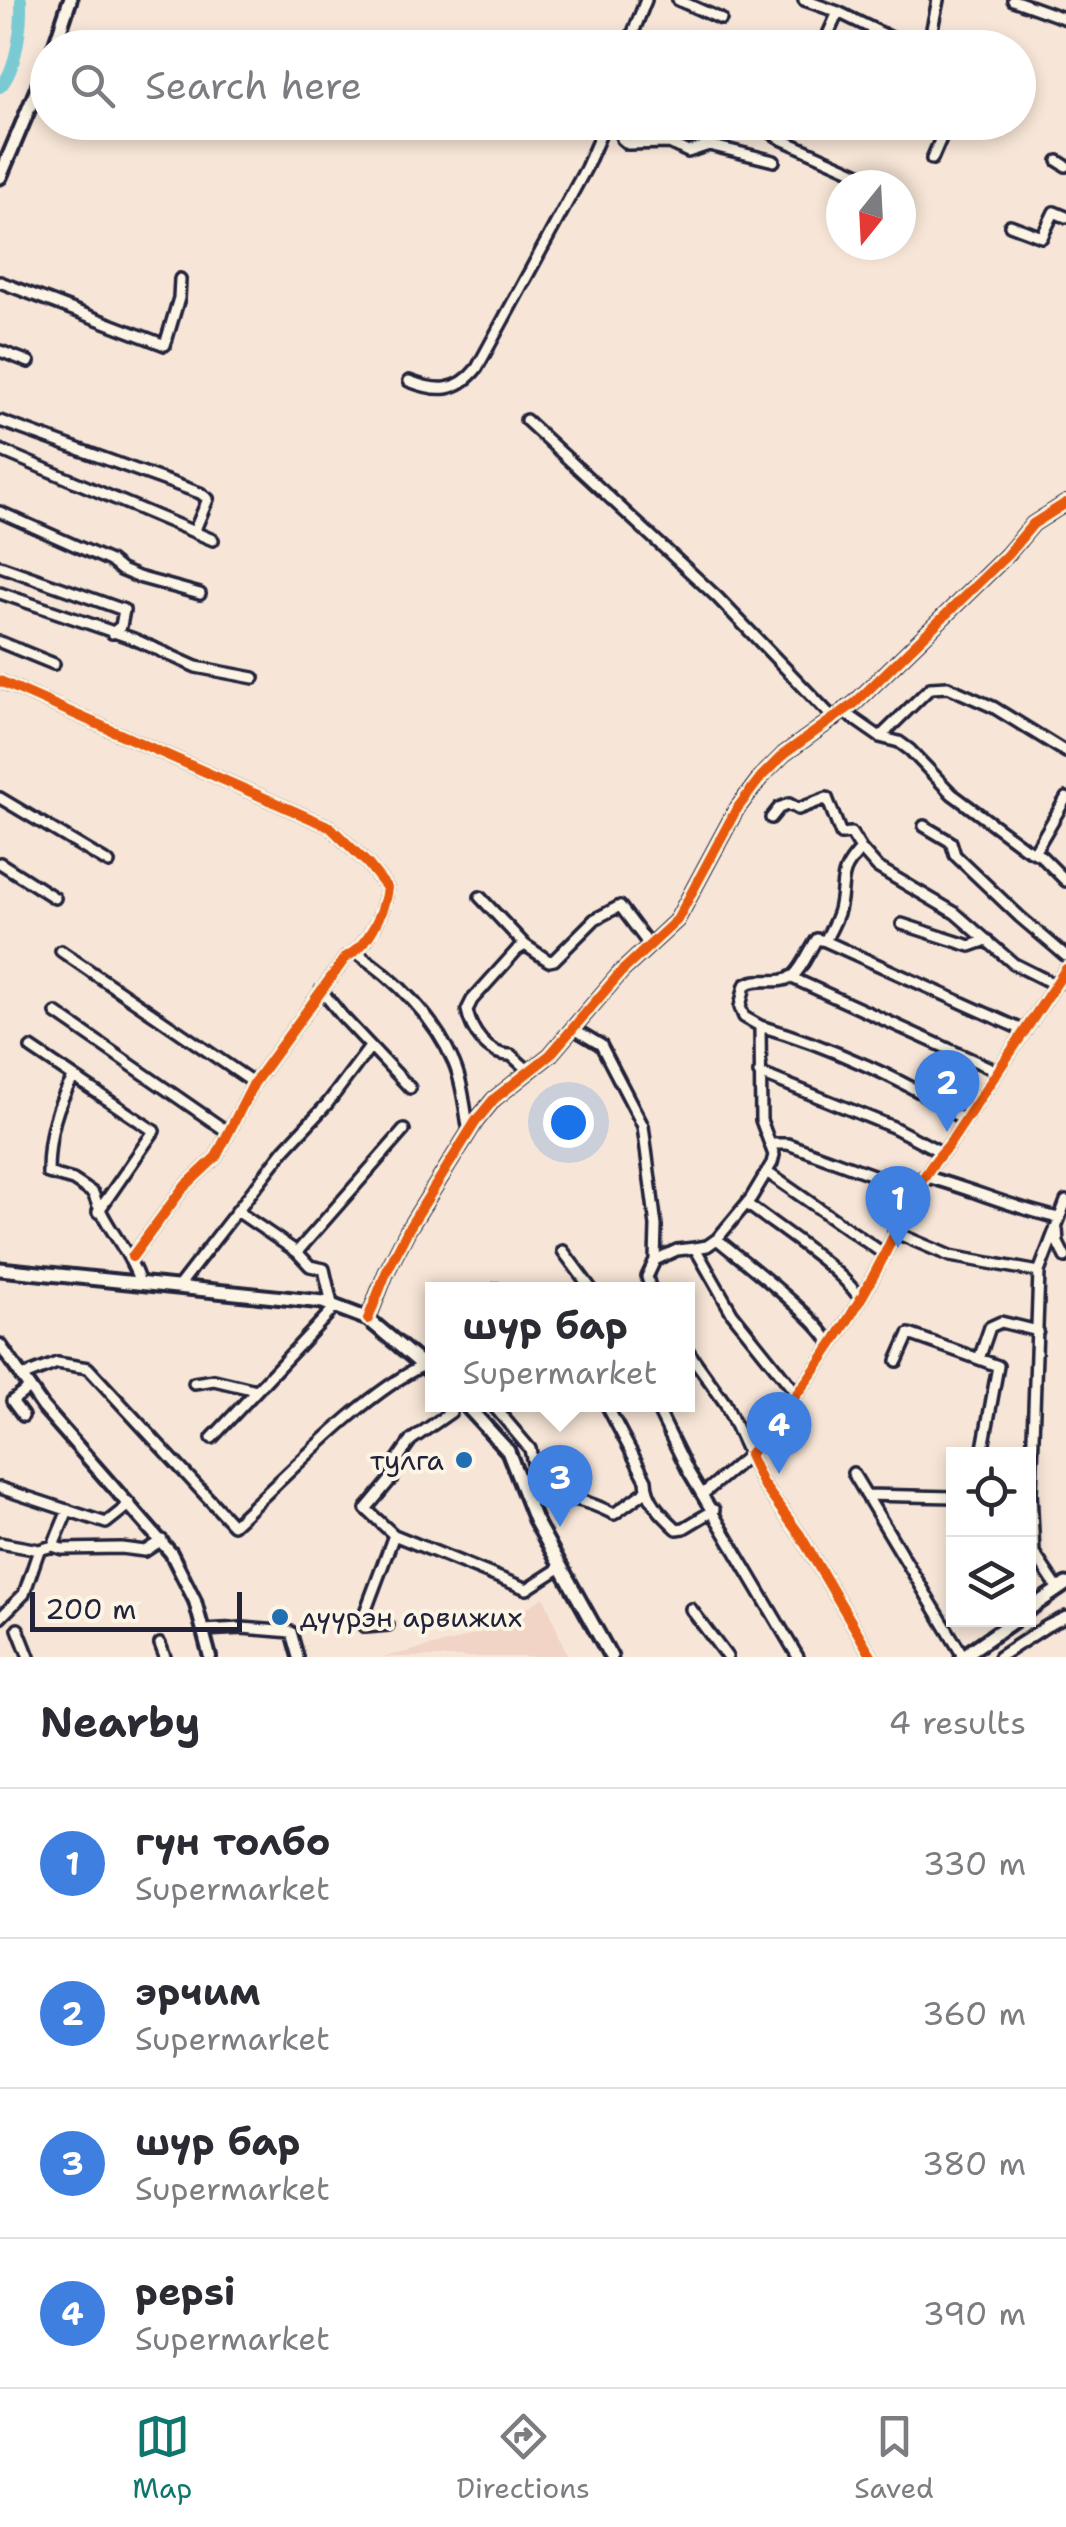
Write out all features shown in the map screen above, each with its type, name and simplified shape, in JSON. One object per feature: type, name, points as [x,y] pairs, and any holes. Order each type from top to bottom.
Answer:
[{"type":"main road","points":[[60,30],[70,0]]},
{"type":"main road","points":[[0,177],[30,106]]},
{"type":"main road","points":[[0,1270],[334,1305],[368,1319],[425,1366]]},
{"type":"main road","points":[[472,1412],[508,1451],[534,1498],[561,1567],[611,1657]]},
{"type":"main road","points":[[1036,1604],[1062,1586]]},
{"type":"main road","points":[[969,1655],[1006,1627]]},
{"type":"street","points":[[634,30],[646,0]]},
{"type":"street","points":[[678,0],[721,19]]},
{"type":"street","points":[[804,0],[875,30]]},
{"type":"street","points":[[932,30],[938,0]]},
{"type":"street","points":[[1013,0],[1066,18]]},
{"type":"street","points":[[830,30],[838,12]]},
{"type":"street","points":[[409,382],[446,390],[458,386],[477,368],[598,140]]},
{"type":"street","points":[[623,140],[628,144],[669,143],[688,152],[709,145],[774,161]]},
{"type":"street","points":[[783,140],[851,170]]},
{"type":"street","points":[[932,159],[940,140]]},
{"type":"street","points":[[1010,224],[1042,237],[1054,212],[1066,217]]},
{"type":"street","points":[[0,282],[166,344],[180,279]]},
{"type":"street","points":[[0,351],[29,362]]},
{"type":"street","points":[[0,420],[200,493],[208,499],[194,532]]},
{"type":"street","points":[[526,420],[840,716],[910,750],[952,794],[1035,852],[1066,881]]},
{"type":"street","points":[[0,450],[214,540]]},
{"type":"street","points":[[368,1319],[395,1254],[468,1132],[494,1099],[530,1072],[574,1029],[621,972],[684,909],[749,791],[784,754],[840,716],[1007,556],[1033,524],[1066,503]]},
{"type":"street","points":[[0,512],[110,560],[121,570],[200,594]]},
{"type":"street","points":[[0,566],[124,610],[121,626],[112,633]]},
{"type":"street","points":[[0,593],[196,667],[254,678]]},
{"type":"street","points":[[0,642],[54,664]]},
{"type":"street","points":[[0,681],[330,827],[386,888],[370,933],[321,990],[254,1083],[216,1157],[183,1188],[132,1258]]},
{"type":"street","points":[[880,737],[930,688],[948,687],[1006,714],[1066,752]]},
{"type":"street","points":[[0,798],[110,863]]},
{"type":"street","points":[[704,1493],[749,1454],[830,1345],[860,1299],[914,1190],[1062,978],[1014,964],[955,913],[877,867],[851,834],[841,834],[827,798],[798,809],[789,804],[771,818]]},
{"type":"street","points":[[1035,852],[1066,798]]},
{"type":"street","points":[[924,826],[951,842],[955,854],[1066,956]]},
{"type":"street","points":[[825,942],[839,908],[845,870],[861,849]]},
{"type":"street","points":[[0,863],[54,898]]},
{"type":"street","points":[[480,897],[525,945],[549,961],[595,919],[620,906],[650,946]]},
{"type":"street","points":[[902,924],[970,946],[987,940]]},
{"type":"street","points":[[964,1121],[942,1103],[890,1078],[744,1017],[740,1008],[746,985],[755,979],[790,977],[817,939],[1026,1031]]},
{"type":"street","points":[[525,945],[472,1000],[468,1010],[475,1035],[530,1072]]},
{"type":"street","points":[[61,951],[254,1083]]},
{"type":"street","points":[[356,952],[436,1028],[458,1076],[468,1132]]},
{"type":"street","points":[[790,977],[997,1071]]},
{"type":"street","points":[[321,990],[410,1088]]},
{"type":"street","points":[[56,1013],[228,1132]]},
{"type":"street","points":[[655,1260],[677,1250],[707,1246],[718,1239],[768,1173],[774,1155],[761,1120],[760,1026]]},
{"type":"street","points":[[574,1029],[601,1046],[643,1126],[655,1206],[655,1260],[649,1282]]},
{"type":"street","points":[[178,1287],[370,1047]]},
{"type":"street","points":[[31,1048],[154,1131],[98,1212]]},
{"type":"street","points":[[759,1073],[894,1127],[941,1152]]},
{"type":"street","points":[[74,1077],[60,1099],[54,1120],[48,1173],[73,1180],[93,1193],[98,1212],[132,1258],[140,1283]]},
{"type":"street","points":[[297,1252],[404,1130]]},
{"type":"street","points":[[770,1144],[788,1144],[914,1190]]},
{"type":"street","points":[[768,1173],[884,1254]]},
{"type":"street","points":[[923,1176],[1058,1222]]},
{"type":"street","points":[[1062,1586],[1037,1561],[1032,1540],[1033,1388],[1039,1272],[1066,1201]]},
{"type":"street","points":[[747,1204],[801,1244],[854,1289],[860,1299]]},
{"type":"street","points":[[212,1438],[334,1305],[324,1269],[310,1266],[297,1252],[237,1211]]},
{"type":"street","points":[[1058,1222],[1058,1244],[1065,1257]]},
{"type":"street","points":[[894,1232],[950,1256],[1039,1272]]},
{"type":"street","points":[[718,1239],[803,1312],[829,1338],[830,1345]]},
{"type":"street","points":[[1048,1247],[1065,1257]]},
{"type":"street","points":[[695,1248],[732,1313],[796,1393]]},
{"type":"street","points":[[563,1251],[586,1282]]},
{"type":"street","points":[[979,1359],[995,1322],[1038,1331]]},
{"type":"street","points":[[897,1361],[909,1334],[998,1366],[983,1447]]},
{"type":"street","points":[[0,1345],[29,1388],[162,1540],[188,1584],[210,1657]]},
{"type":"street","points":[[695,1361],[725,1403],[762,1484],[800,1536],[872,1657]]},
{"type":"street","points":[[21,1377],[57,1363],[88,1368],[232,1525],[352,1416],[403,1375],[425,1370]]},
{"type":"street","points":[[194,1383],[214,1380],[256,1390]]},
{"type":"street","points":[[23,1416],[12,1401],[29,1388]]},
{"type":"street","points":[[450,1412],[411,1440],[392,1478],[366,1509],[394,1534],[528,1589],[561,1567]]},
{"type":"street","points":[[499,1412],[530,1449],[534,1498],[587,1503],[614,1514],[646,1491]]},
{"type":"street","points":[[610,1412],[646,1480],[646,1491],[676,1528],[684,1528],[714,1510]]},
{"type":"street","points":[[659,1412],[688,1471],[798,1657]]},
{"type":"street","points":[[853,1473],[969,1655]]},
{"type":"street","points":[[0,1488],[106,1523],[130,1504]]},
{"type":"street","points":[[866,1496],[946,1497]]},
{"type":"street","points":[[53,1546],[68,1510]]},
{"type":"street","points":[[388,1625],[365,1627],[361,1623],[394,1534]]},
{"type":"street","points":[[0,1543],[38,1550],[53,1546],[62,1550],[145,1551],[162,1540]]},
{"type":"street","points":[[0,1618],[24,1594],[38,1550]]},
{"type":"street","points":[[691,1610],[727,1657]]},
{"type":"street","points":[[999,1657],[1066,1617]]},
{"type":"street","points":[[18,1630],[29,1657]]},
{"type":"street","points":[[203,1630],[291,1632],[298,1657]]},
{"type":"street","points":[[160,1644],[165,1657]]},
{"type":"shaded area","points":[[544,1597],[568,1657],[384,1657],[496,1627]]},
{"type":"waterway","points":[[0,87],[14,58],[21,0]]},
{"type":"cycle path","points":[[368,1319],[409,1228],[476,1121],[494,1099],[550,1055],[621,972],[677,920],[736,810],[761,777],[784,754],[855,703],[1007,555],[1033,524],[1066,503]]},
{"type":"cycle path","points":[[0,681],[330,827],[387,888],[379,918],[368,937],[346,957],[254,1083],[216,1157],[183,1188],[132,1257]]},
{"type":"cycle path","points":[[872,1657],[800,1535],[762,1483],[749,1455],[833,1343],[863,1296],[925,1175],[1066,969]]},
{"type":"place","name":"эрчим","points":[[947,1132]]},
{"type":"place","name":"гүн толбо","points":[[898,1248]]},
{"type":"place","name":"тулга","points":[[464,1460]]},
{"type":"place","name":"pepsi","points":[[779,1474]]},
{"type":"place","name":"шүр бар","points":[[560,1527]]},
{"type":"place","name":"дүүрэн арвижих","points":[[280,1617]]}]
